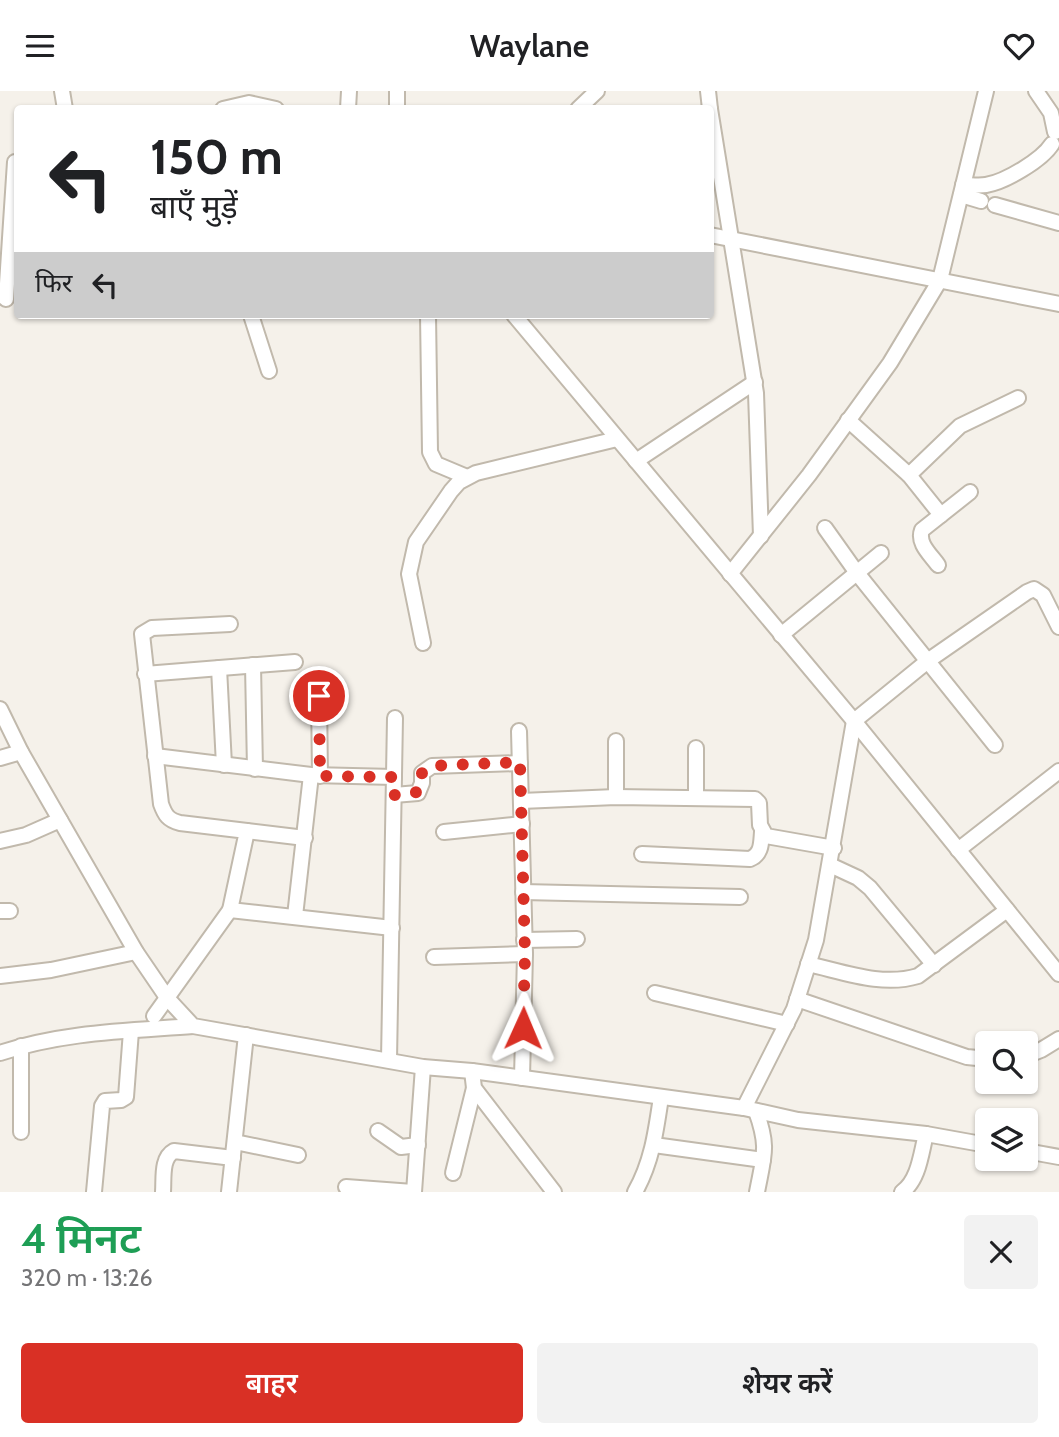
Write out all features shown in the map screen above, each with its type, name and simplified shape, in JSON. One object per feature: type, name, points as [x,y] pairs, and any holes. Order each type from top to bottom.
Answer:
[{"type":"street","points":[[582,105],[597,91]]},
{"type":"street","points":[[730,574],[890,363],[940,280],[986,91]]},
{"type":"street","points":[[962,190],[999,181],[1041,156],[1053,138],[1051,113],[1036,91]]},
{"type":"street","points":[[239,105],[258,105]]},
{"type":"street","points":[[714,135],[755,382],[761,536]]},
{"type":"street","points":[[962,190],[988,203],[1059,223]]},
{"type":"street","points":[[8,299],[14,196]]},
{"type":"street","points":[[714,236],[1059,304]]},
{"type":"street","points":[[252,319],[270,370]]},
{"type":"street","points":[[428,319],[430,452],[436,464],[467,477]]},
{"type":"street","points":[[517,319],[1057,968]]},
{"type":"street","points":[[636,461],[755,382]]},
{"type":"street","points":[[909,475],[960,426],[1018,398]]},
{"type":"street","points":[[848,420],[909,475],[941,515]]},
{"type":"street","points":[[423,643],[409,574],[411,559],[416,542],[450,491],[467,477],[617,439]]},
{"type":"street","points":[[938,565],[920,541],[922,530],[970,492]]},
{"type":"street","points":[[825,528],[856,573],[995,745]]},
{"type":"street","points":[[782,635],[881,553]]},
{"type":"street","points":[[750,1110],[797,999],[816,940],[854,721],[929,660],[1034,589],[1043,595],[1059,627]]},
{"type":"street","points":[[230,624],[147,630],[142,634],[164,815],[171,821],[305,838]]},
{"type":"street","points":[[145,674],[295,662]]},
{"type":"street","points":[[253,665],[256,769]]},
{"type":"street","points":[[219,668],[224,765]]},
{"type":"street","points":[[295,916],[315,776],[319,696]]},
{"type":"street","points":[[0,709],[21,752],[136,952],[168,999],[193,1026]]},
{"type":"street","points":[[346,1187],[414,1192],[418,1145],[404,1063],[392,928],[395,718]]},
{"type":"street","points":[[519,731],[525,947],[522,1078]]},
{"type":"street","points":[[615,797],[617,741]]},
{"type":"street","points":[[696,748],[696,798]]},
{"type":"street","points":[[0,758],[21,752]]},
{"type":"street","points":[[155,756],[315,776],[394,777]]},
{"type":"street","points":[[394,795],[418,793],[422,773],[432,766],[520,762]]},
{"type":"street","points":[[958,850],[1059,771]]},
{"type":"street","points":[[521,801],[615,797],[755,799],[761,808],[760,851],[750,859],[642,854]]},
{"type":"street","points":[[0,841],[26,835],[60,820]]},
{"type":"street","points":[[444,832],[522,824]]},
{"type":"street","points":[[154,1016],[230,910],[247,831]]},
{"type":"street","points":[[762,832],[772,839],[834,848]]},
{"type":"street","points":[[830,865],[858,878],[870,888],[934,965]]},
{"type":"street","points":[[523,892],[740,897]]},
{"type":"street","points":[[230,910],[392,928]]},
{"type":"street","points":[[808,964],[881,981],[901,981],[918,976],[1007,910]]},
{"type":"street","points":[[435,957],[577,939]]},
{"type":"street","points":[[0,976],[51,970],[136,952]]},
{"type":"street","points":[[655,993],[787,1024]]},
{"type":"street","points":[[797,999],[975,1058]]},
{"type":"street","points":[[0,1053],[65,1036],[193,1026],[404,1063],[975,1143]]},
{"type":"street","points":[[94,1192],[102,1105],[105,1101],[126,1097],[131,1031]]},
{"type":"street","points":[[229,1192],[246,1035]]},
{"type":"street","points":[[1038,1051],[1059,1039]]},
{"type":"street","points":[[20,1046],[21,1132]]},
{"type":"street","points":[[453,1173],[474,1088],[472,1071]]},
{"type":"street","points":[[474,1088],[554,1192]]},
{"type":"street","points":[[635,1192],[645,1174],[654,1145],[661,1097]]},
{"type":"street","points":[[750,1110],[764,1135],[766,1148],[757,1192]]},
{"type":"street","points":[[378,1131],[401,1147],[418,1145]]},
{"type":"street","points":[[910,1190],[926,1134]]},
{"type":"street","points":[[235,1142],[298,1155]]},
{"type":"street","points":[[654,1145],[763,1160]]},
{"type":"street","points":[[163,1192],[169,1153],[174,1151],[233,1158]]},
{"type":"street","points":[[1038,1153],[1059,1157]]},
{"type":"route","points":[[319,696],[320,776],[394,777],[394,795],[413,794],[420,790],[422,773],[432,766],[520,762],[525,954],[523,1028]]}]
